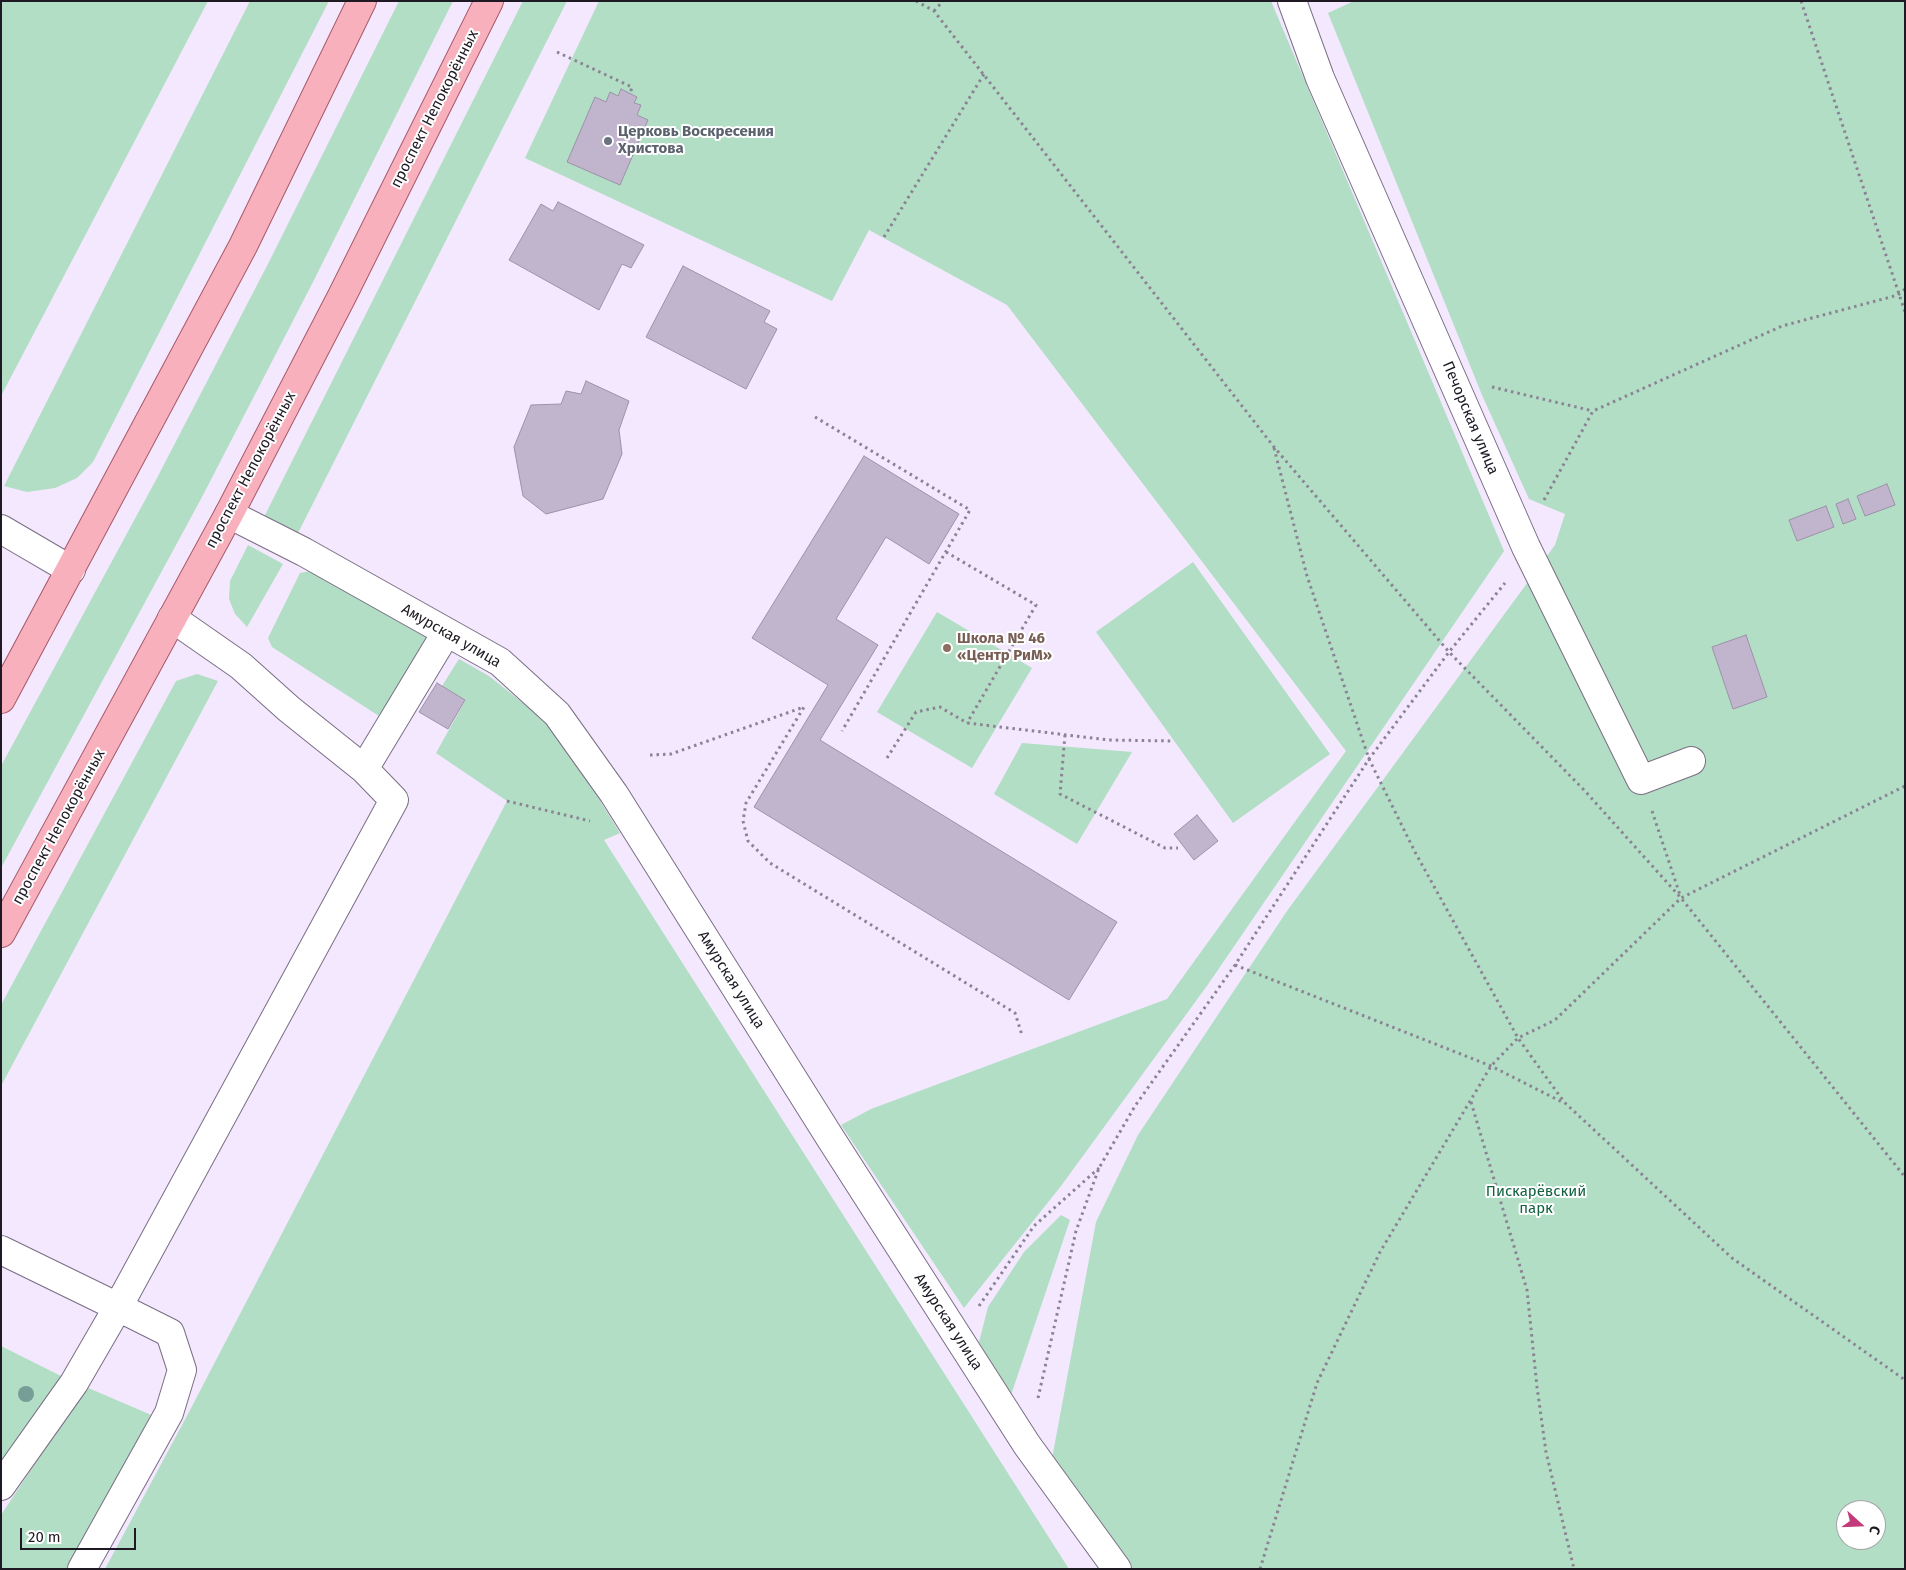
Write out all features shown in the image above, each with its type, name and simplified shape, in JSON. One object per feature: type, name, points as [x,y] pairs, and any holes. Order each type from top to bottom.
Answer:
[{"type":"main road","points":[[1,699],[243,246],[362,1]]},
{"type":"main road","name":"проспект Непокорённых","points":[[1,933],[229,514],[342,296],[489,1]]},
{"type":"street","name":"Печорская улица","points":[[1292,1],[1320,78],[1526,547],[1641,780]]},
{"type":"street","name":"Амурская улица","points":[[229,514],[304,552],[500,662],[557,714],[614,794],[628,819],[1027,1445],[1117,1569]]},
{"type":"street","points":[[1,529],[71,570]]},
{"type":"street","points":[[1,1486],[74,1383],[118,1307],[394,800],[364,769],[289,709],[241,666],[172,618]]},
{"type":"street","points":[[364,769],[446,633]]},
{"type":"street","points":[[1641,780],[1691,761]]},
{"type":"street","points":[[1,1250],[170,1333],[182,1370],[169,1413],[82,1569]]},
{"type":"path","points":[[916,1],[934,11],[1274,447],[1449,652],[1585,791],[1681,898],[1905,1177]]},
{"type":"path","points":[[934,11],[943,1]]},
{"type":"path","points":[[1801,1],[1905,312]]},
{"type":"path","points":[[557,52],[632,87],[630,94]]},
{"type":"path","points":[[884,237],[984,74]]},
{"type":"path","points":[[1027,1445],[1076,1231],[1099,1168],[1134,1106],[1235,965],[1369,759],[1449,652],[1502,588],[1526,547],[1547,493],[1593,411],[1782,326],[1898,295],[1905,289]]},
{"type":"path","points":[[1453,378],[1593,411]]},
{"type":"path","points":[[815,417],[970,510],[842,731]]},
{"type":"path","points":[[1274,447],[1307,576],[1369,759],[1415,852],[1518,1038],[1564,1102],[1732,1258],[1905,1380]]},
{"type":"path","points":[[946,552],[1036,605],[967,723]]},
{"type":"path","points":[[650,755],[671,754],[804,707],[746,803],[742,821],[748,841],[770,863],[1015,1013],[1022,1035]]},
{"type":"path","points":[[887,758],[916,712],[940,707],[967,723],[1109,740],[1174,741]]},
{"type":"path","points":[[1065,735],[1060,794],[1165,848],[1178,848]]},
{"type":"path","points":[[1641,780],[1681,898]]},
{"type":"path","points":[[1260,1569],[1317,1382],[1380,1252],[1491,1066],[1518,1038],[1555,1020],[1681,898],[1905,786]]},
{"type":"path","points":[[507,801],[605,825],[628,819]]},
{"type":"path","points":[[1235,965],[1491,1066],[1564,1102]]},
{"type":"path","points":[[1471,1102],[1527,1290],[1546,1452],[1574,1569]]},
{"type":"path","points":[[957,1336],[1034,1226],[1099,1168]]},
{"type":"green space","points":[[1,1],[208,1],[1,396]]},
{"type":"green space","points":[[250,1],[329,1],[93,462],[77,478],[55,488],[27,492],[4,486]]},
{"type":"green space","points":[[399,1],[453,1],[313,282],[202,497],[1,868],[1,766],[157,478],[270,260]]},
{"type":"green space","points":[[523,1],[567,1],[297,535],[264,517]]},
{"type":"green space","points":[[599,1],[1271,1],[1504,551],[1209,983],[1061,1186],[964,1308],[841,1125],[871,1109],[1167,999],[1346,751],[1007,305],[869,230],[832,301],[525,158]]},
{"type":"green space","name":"Пискарёвский парк","points":[[1354,1],[1905,1],[1905,1569],[1122,1569],[1051,1464],[1096,1222],[1138,1135],[1287,911],[1555,545],[1565,514],[1529,499],[1482,395],[1328,13]]},
{"type":"green space","points":[[248,545],[283,564],[247,627],[235,614],[229,599],[230,581]]},
{"type":"green space","points":[[1193,562],[1330,754],[1233,823],[1096,632]]},
{"type":"green space","points":[[310,571],[429,637],[379,716],[272,647],[268,638],[300,573]]},
{"type":"green space","points":[[937,612],[1032,668],[972,768],[877,712]]},
{"type":"green space","points":[[459,659],[489,676],[547,722],[599,799],[620,833],[604,840],[1069,1569],[105,1569],[189,1412],[507,801],[436,753],[465,701],[442,686]]},
{"type":"green space","points":[[197,674],[218,681],[1,1086],[1,1005],[176,681]]},
{"type":"green space","points":[[1022,743],[1132,752],[1077,844],[994,794]]},
{"type":"green space","points":[[1061,1215],[1070,1220],[1010,1398],[979,1342],[988,1307],[1024,1252]]},
{"type":"green space","points":[[1,1346],[61,1376],[1,1464]]},
{"type":"green space","points":[[86,1387],[156,1417],[72,1569],[1,1569],[1,1515]]},
{"type":"building","name":"Церковь Воскресения Христова","points":[[621,89],[637,97],[634,103],[641,105],[637,115],[648,120],[620,185],[567,162],[595,97],[606,102],[610,92],[618,96]]},
{"type":"building","points":[[558,202],[644,245],[631,268],[622,264],[599,310],[509,260],[541,204],[553,211]]},
{"type":"building","points":[[683,266],[770,311],[764,322],[777,329],[746,389],[646,337]]},
{"type":"building","points":[[586,381],[629,401],[619,430],[622,454],[603,499],[546,514],[523,496],[514,447],[531,405],[561,404],[566,391],[581,394]]},
{"type":"building","points":[[864,456],[959,514],[929,564],[886,537],[836,619],[878,645],[820,740],[1117,922],[1069,1000],[754,807],[828,685],[752,638]]},
{"type":"building","points":[[1887,484],[1895,505],[1865,516],[1857,496]]},
{"type":"building","points":[[1848,499],[1856,519],[1843,524],[1836,504]]},
{"type":"building","points":[[1826,506],[1834,527],[1797,541],[1789,520]]},
{"type":"building","points":[[1746,635],[1767,697],[1733,709],[1712,647]]},
{"type":"building","points":[[437,683],[465,700],[448,729],[419,712]]},
{"type":"building","points":[[1197,815],[1218,841],[1194,860],[1174,834]]},
{"type":"place","name":"Церковь Воскресения Христова","points":[[608,141]]},
{"type":"place","name":"Школа № 46 «Центр РиМ»","points":[[947,648]]}]
